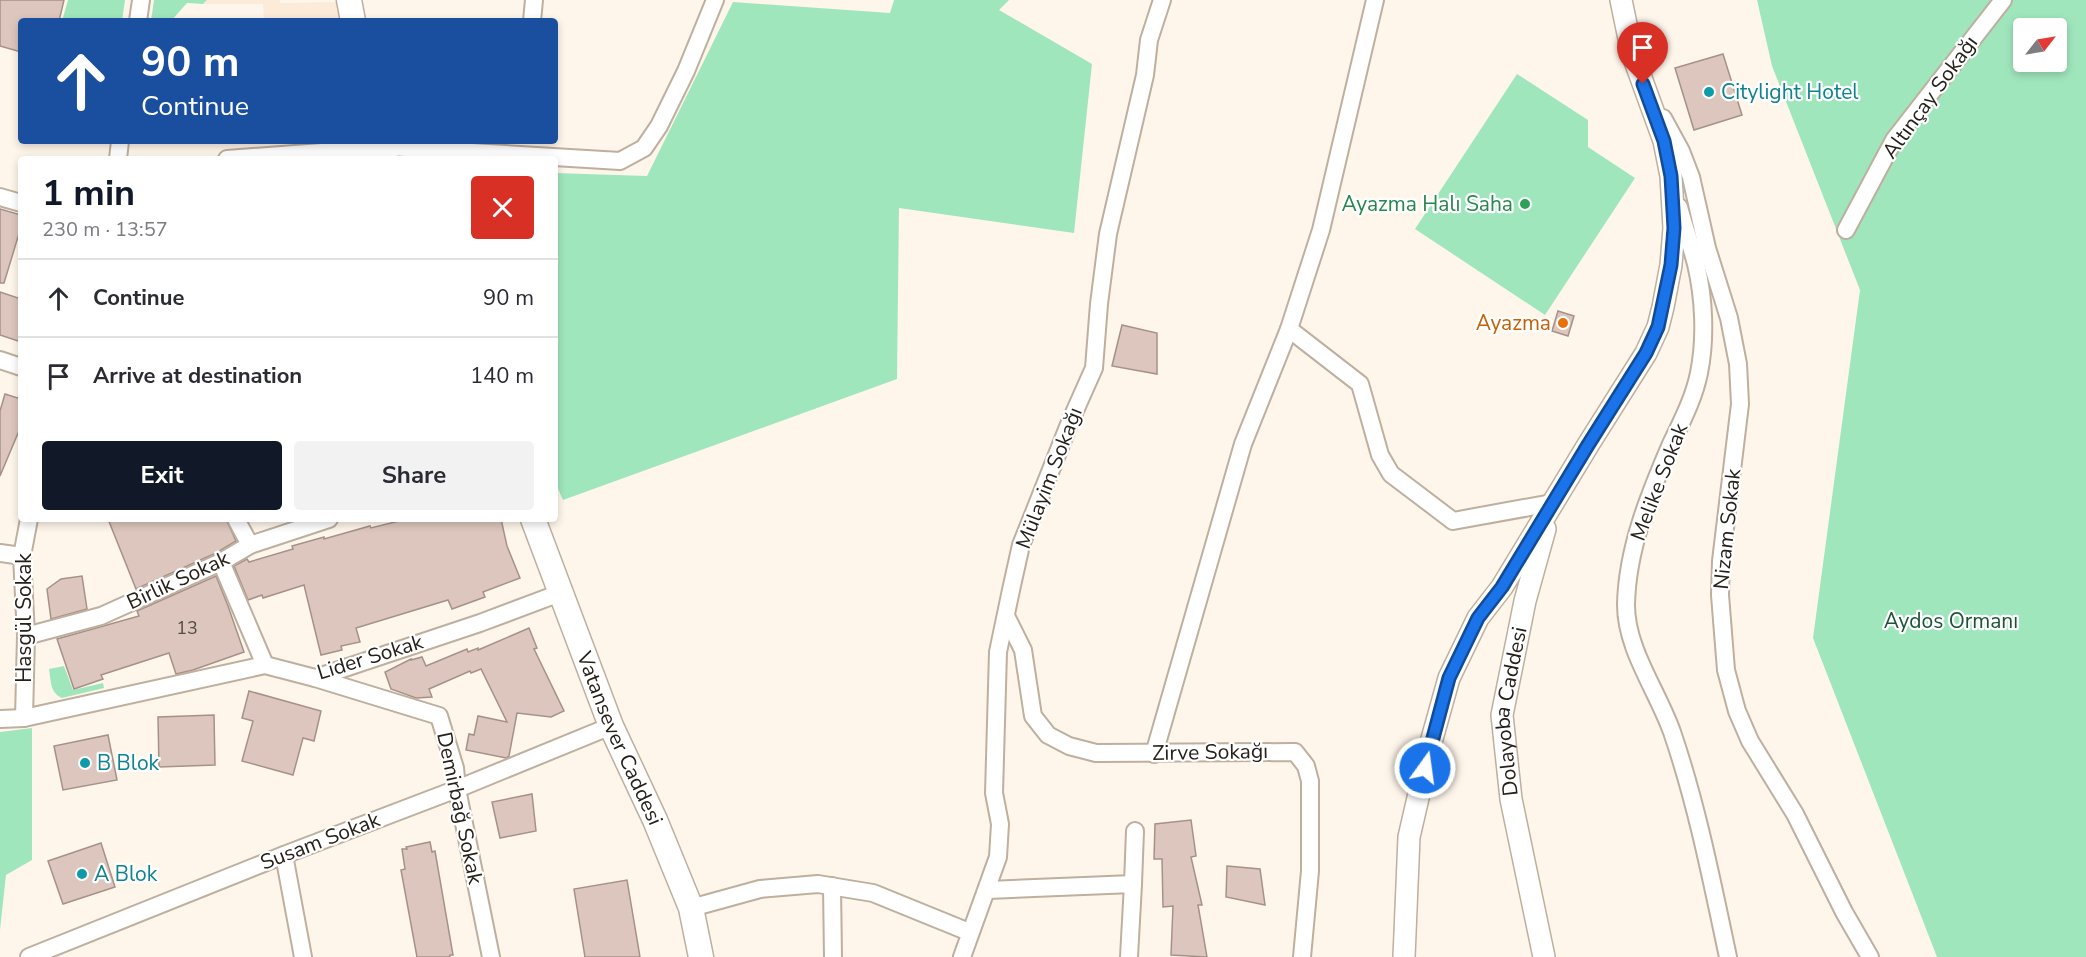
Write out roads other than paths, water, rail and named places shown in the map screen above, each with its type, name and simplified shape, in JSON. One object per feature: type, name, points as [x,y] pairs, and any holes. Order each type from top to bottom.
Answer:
[{"type":"main road","points":[[349,0],[352,18]]},
{"type":"main road","name":"Vatansever Caddesi","points":[[534,522],[611,726],[655,820],[691,908],[701,957]]},
{"type":"street","points":[[138,18],[141,0]]},
{"type":"street","points":[[532,18],[534,0]]},
{"type":"street","points":[[280,156],[383,149],[515,147],[620,161],[644,148],[659,126],[715,0]]},
{"type":"street","name":"Mülayim Sokağı","points":[[962,957],[969,932],[988,890],[998,857],[1000,824],[994,793],[998,652],[1005,616],[1021,545],[1094,368],[1108,234],[1144,75],[1149,40],[1162,0]]},
{"type":"street","points":[[1154,754],[1243,444],[1289,329],[1321,230],[1375,0]]},
{"type":"street","points":[[1404,957],[1409,837],[1430,746],[1449,678],[1478,618],[1502,587],[1646,353],[1658,327],[1672,256],[1674,228],[1671,176],[1664,141],[1632,53],[1621,0]]},
{"type":"street","name":"Altınçay Sokağı","points":[[1846,230],[1894,140],[2003,0]]},
{"type":"street","name":"Nizam Sokak","points":[[1643,84],[1681,151],[1691,177],[1707,248],[1729,318],[1738,364],[1740,405],[1721,561],[1720,595],[1726,670],[1734,701],[1750,741],[1795,814],[1844,912],[1870,957]]},
{"type":"street","name":"Melike Sokak","points":[[1671,176],[1696,264],[1701,299],[1703,343],[1699,372],[1691,400],[1652,490],[1636,539],[1627,578],[1627,620],[1628,632],[1636,654],[1656,693],[1682,765],[1728,957]]},
{"type":"street","points":[[0,197],[18,202]]},
{"type":"street","points":[[1289,329],[1360,384],[1380,455],[1391,474],[1453,521],[1552,503]]},
{"type":"street","points":[[0,360],[18,366]]},
{"type":"street","name":"Dolayoba Caddesi","points":[[1544,957],[1512,800],[1502,715],[1525,601],[1552,503]]},
{"type":"street","name":"Hasgül Sokak","points":[[24,718],[26,636],[22,556],[28,522]]},
{"type":"street","points":[[238,522],[250,546]]},
{"type":"street","name":"Birlik Sokak","points":[[26,636],[101,616],[221,562],[250,546],[320,522]]},
{"type":"street","points":[[0,554],[22,556]]},
{"type":"street","points":[[221,562],[265,664]]},
{"type":"street","name":"Lider Sokak","points":[[0,719],[24,718],[265,664],[315,678],[480,623],[560,593]]},
{"type":"street","name":"Zirve Sokağı","points":[[1005,616],[1023,650],[1033,716],[1048,735],[1069,746],[1096,753],[1295,752],[1306,766],[1310,781],[1310,872],[1302,957]]},
{"type":"street","name":"Demirbağ Sokak","points":[[315,678],[439,716],[455,768],[457,789],[491,957]]},
{"type":"street","name":"Susam Sokak","points":[[29,957],[611,726]]},
{"type":"street","points":[[1129,957],[1135,831]]},
{"type":"street","points":[[284,855],[303,957]]},
{"type":"street","points":[[691,908],[760,889],[818,884],[873,893],[969,932]]},
{"type":"street","points":[[988,890],[1133,884]]},
{"type":"street","points":[[832,886],[833,957]]},
{"type":"place","name":"Citylight Hotel","points":[[1709,92]]},
{"type":"place","name":"Ayazma Halı Saha","points":[[1525,204]]},
{"type":"place","name":"Ayazma","points":[[1563,323]]},
{"type":"place","name":"B Blok","points":[[85,763]]},
{"type":"place","name":"A Blok","points":[[82,874]]},
{"type":"park label","name":"Aydos Ormanı","points":[[1951,621]]}]
